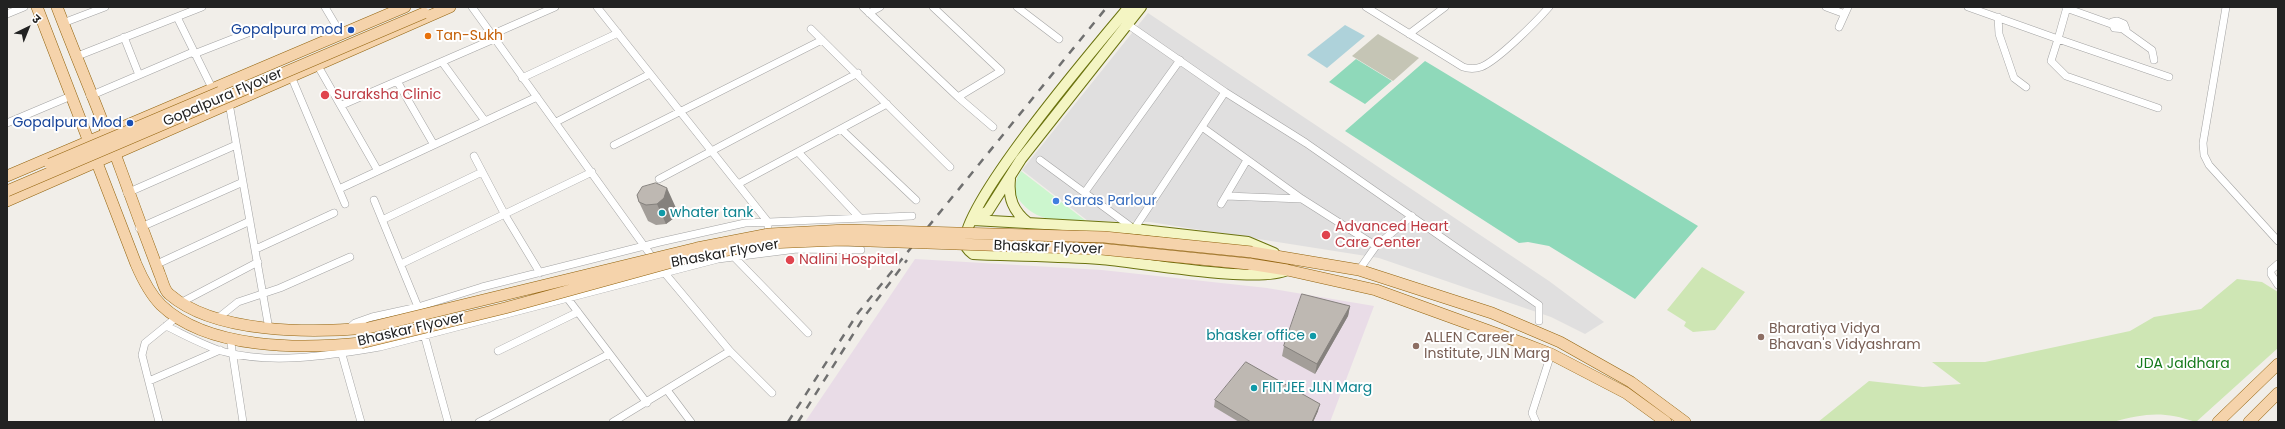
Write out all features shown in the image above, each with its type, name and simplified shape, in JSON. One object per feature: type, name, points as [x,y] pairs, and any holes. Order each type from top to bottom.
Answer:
[{"type":"main road","name":"Bhaskar Flyover","points":[[37,7],[95,161],[150,291],[162,306],[177,317],[194,326],[230,337],[282,346],[340,350],[361,343],[505,308],[694,256],[768,243],[841,240],[1101,249],[1249,264],[1287,270],[1390,295],[1551,354],[1628,388]]},
{"type":"main road","name":"Bhaskar Flyover","points":[[56,7],[90,96],[106,133],[139,228],[168,293],[182,302],[218,318],[269,329],[346,331],[368,328],[508,296],[697,248],[769,234],[846,230],[1104,237],[1252,252],[1359,270],[1492,313],[1560,342],[1628,388]]},
{"type":"main road","points":[[7,176],[405,7]]},
{"type":"main road","name":"Gopalpura Flyover","points":[[7,183],[123,132],[423,10],[439,7]]},
{"type":"main road","points":[[7,201],[113,153],[291,76],[318,66],[450,7]]},
{"type":"main road","name":"Gopalpura Flyover","points":[[7,191],[423,10]]},
{"type":"main road","points":[[257,70],[266,87]]},
{"type":"main road","points":[[2218,422],[2278,364]]},
{"type":"main road","points":[[1628,388],[1666,422]]},
{"type":"main road","points":[[1628,388],[1685,422]]},
{"type":"main road","points":[[2250,422],[2278,393]]},
{"type":"street","points":[[7,14],[24,7]]},
{"type":"street","points":[[62,22],[106,7]]},
{"type":"street","points":[[75,57],[202,7]]},
{"type":"street","points":[[325,7],[341,34]]},
{"type":"street","points":[[472,7],[644,246],[730,351],[772,393]]},
{"type":"street","points":[[342,104],[442,62],[555,7]]},
{"type":"street","points":[[597,7],[768,222],[768,252]]},
{"type":"street","points":[[864,7],[958,97],[993,127]]},
{"type":"street","points":[[869,13],[880,7]]},
{"type":"street","points":[[933,7],[1001,72],[958,97]]},
{"type":"street","points":[[1017,7],[1059,39]]},
{"type":"street","points":[[1129,7],[1012,156],[976,209],[965,240],[967,249],[973,254],[1100,259],[1239,274],[1279,274],[1287,270]]},
{"type":"street","points":[[973,220],[988,211],[1044,128],[1141,7]]},
{"type":"street","points":[[1366,7],[1463,67],[1480,68],[1537,21],[1549,7]]},
{"type":"street","points":[[1409,34],[1445,7]]},
{"type":"street","points":[[1826,7],[1845,14]]},
{"type":"street","points":[[1839,27],[1848,7]]},
{"type":"street","points":[[1968,7],[1980,9],[1998,18],[2169,77]]},
{"type":"street","points":[[2226,7],[2208,104],[2203,143],[2204,155],[2209,166],[2278,241]]},
{"type":"street","points":[[2154,60],[2154,53],[2152,50],[2124,30],[2117,29],[2111,24],[2067,8],[2051,60],[2066,76],[2158,108]]},
{"type":"street","points":[[177,17],[212,88]]},
{"type":"street","points":[[1998,18],[1999,34],[2014,78],[2026,87]]},
{"type":"street","points":[[1127,24],[1225,92],[1306,142],[1540,305],[1539,320]]},
{"type":"street","points":[[90,96],[138,75],[258,29]]},
{"type":"street","points":[[812,29],[950,167]]},
{"type":"street","points":[[522,78],[618,33]]},
{"type":"street","points":[[124,37],[138,75]]},
{"type":"street","points":[[614,145],[822,40]]},
{"type":"street","points":[[1085,192],[1180,60]]},
{"type":"street","points":[[442,62],[485,121]]},
{"type":"street","points":[[318,66],[342,104],[378,171]]},
{"type":"street","points":[[556,122],[650,74]]},
{"type":"street","points":[[659,179],[711,150],[858,74]]},
{"type":"street","points":[[291,76],[345,204]]},
{"type":"street","points":[[397,81],[434,145]]},
{"type":"street","points":[[1134,229],[1225,92]]},
{"type":"street","points":[[7,123],[71,96]]},
{"type":"street","points":[[339,189],[537,97]]},
{"type":"street","points":[[228,103],[256,249],[269,329]]},
{"type":"street","points":[[738,184],[888,104]]},
{"type":"street","points":[[1202,126],[1302,199],[1376,246]]},
{"type":"street","points":[[841,129],[916,200]]},
{"type":"street","points":[[127,192],[236,146]]},
{"type":"street","points":[[798,152],[859,217]]},
{"type":"street","points":[[474,156],[505,215],[540,273]]},
{"type":"street","points":[[1040,160],[1134,229]]},
{"type":"street","points":[[1221,204],[1247,160]]},
{"type":"street","points":[[382,220],[482,172]]},
{"type":"street","points":[[401,264],[592,172]]},
{"type":"street","points":[[1010,177],[1009,197],[1013,210],[1029,224]]},
{"type":"street","points":[[139,228],[243,182]]},
{"type":"street","points":[[1226,196],[1302,199]]},
{"type":"street","points":[[374,200],[418,307]]},
{"type":"street","points":[[256,249],[334,213]]},
{"type":"street","points":[[346,331],[355,323],[372,317],[418,307],[644,246],[745,224],[859,217],[912,216]]},
{"type":"street","points":[[1359,270],[1376,246],[1412,216]]},
{"type":"street","points":[[973,220],[1134,229],[1248,242],[1281,256]]},
{"type":"street","points":[[155,265],[250,221]]},
{"type":"street","points":[[166,326],[220,350],[233,354],[282,356],[380,347],[424,334],[718,259],[797,249],[861,250]]},
{"type":"street","points":[[218,318],[231,306],[350,257]]},
{"type":"street","points":[[734,257],[808,333]]},
{"type":"street","points":[[182,302],[258,262]]},
{"type":"street","points":[[2278,264],[2270,270],[2278,285]]},
{"type":"street","points":[[568,298],[647,403]]},
{"type":"street","points":[[498,351],[578,312]]},
{"type":"street","points":[[159,422],[148,381],[142,349],[145,343],[177,317]]},
{"type":"street","points":[[424,334],[448,422]]},
{"type":"street","points":[[230,337],[243,422]]},
{"type":"street","points":[[148,381],[220,350]]},
{"type":"street","points":[[340,350],[361,422]]},
{"type":"street","points":[[613,422],[647,403],[730,351]]},
{"type":"street","points":[[479,422],[609,354]]},
{"type":"street","points":[[1536,422],[1532,413],[1551,354]]},
{"type":"street","points":[[667,390],[691,422]]},
{"type":"shaded area","points":[[1148,13],[1549,281],[1604,322],[1585,334],[1551,317],[1379,258],[1150,222],[1088,221],[1022,170]]},
{"type":"shaded area","points":[[1378,34],[1419,58],[1393,81],[1352,56]]},
{"type":"shaded area","points":[[915,259],[1102,270],[1267,288],[1374,306],[1330,422],[805,422]]},
{"type":"green space","points":[[1356,59],[1392,81],[1365,104],[1329,82]]},
{"type":"green space","points":[[1425,61],[1698,226],[1635,299],[1549,246],[1528,242],[1519,243],[1345,131]]},
{"type":"green space","points":[[1021,171],[1086,221],[1045,218],[1029,210],[1014,193],[1017,178]]},
{"type":"green space","points":[[1702,267],[1745,292],[1715,330],[1693,332],[1684,326],[1686,322],[1667,310]]},
{"type":"green space","name":"JDA Jaldhara","points":[[2237,279],[2262,282],[2278,292],[2278,348],[2196,422],[2174,416],[2154,414],[2113,422],[1818,422],[1869,381],[1923,387],[1961,384],[1932,362],[1985,362],[2130,331],[2154,317],[2201,309]]},
{"type":"water","points":[[1345,25],[1365,36],[1327,68],[1307,55]]},
{"type":"building","points":[[656,183],[667,188],[664,198],[657,204],[646,205],[639,202],[637,195],[642,187]]},
{"type":"building","name":"bhasker office","points":[[1302,294],[1350,306],[1317,364],[1284,346]]},
{"type":"building","name":"FIITJEE JLN Marg","points":[[1246,362],[1320,404],[1312,422],[1251,422],[1215,400]]},
{"type":"railway","points":[[788,422],[858,313],[1107,7]]},
{"type":"railway","points":[[798,422],[864,317],[907,260]]},
{"type":"place","name":"Gopalpura mod","points":[[351,30]]},
{"type":"place","name":"Tan-Sukh","points":[[428,36]]},
{"type":"place","name":"Suraksha Clinic","points":[[325,95]]},
{"type":"place","name":"Gopalpura Mod","points":[[130,123]]},
{"type":"place","name":"Saras Parlour","points":[[1056,201]]},
{"type":"place","name":"whater tank","points":[[662,213]]},
{"type":"place","name":"Advanced Heart Care Center","points":[[1326,235]]},
{"type":"place","name":"Nalini Hospital","points":[[790,260]]},
{"type":"place","name":"bhasker office","points":[[1313,336]]},
{"type":"place","name":"Bharatiya Vidya Bhavan's Vidyashram","points":[[1761,337]]},
{"type":"place","name":"ALLEN Career Institute, JLN Marg","points":[[1416,346]]},
{"type":"place","name":"FIITJEE JLN Marg","points":[[1254,388]]}]
